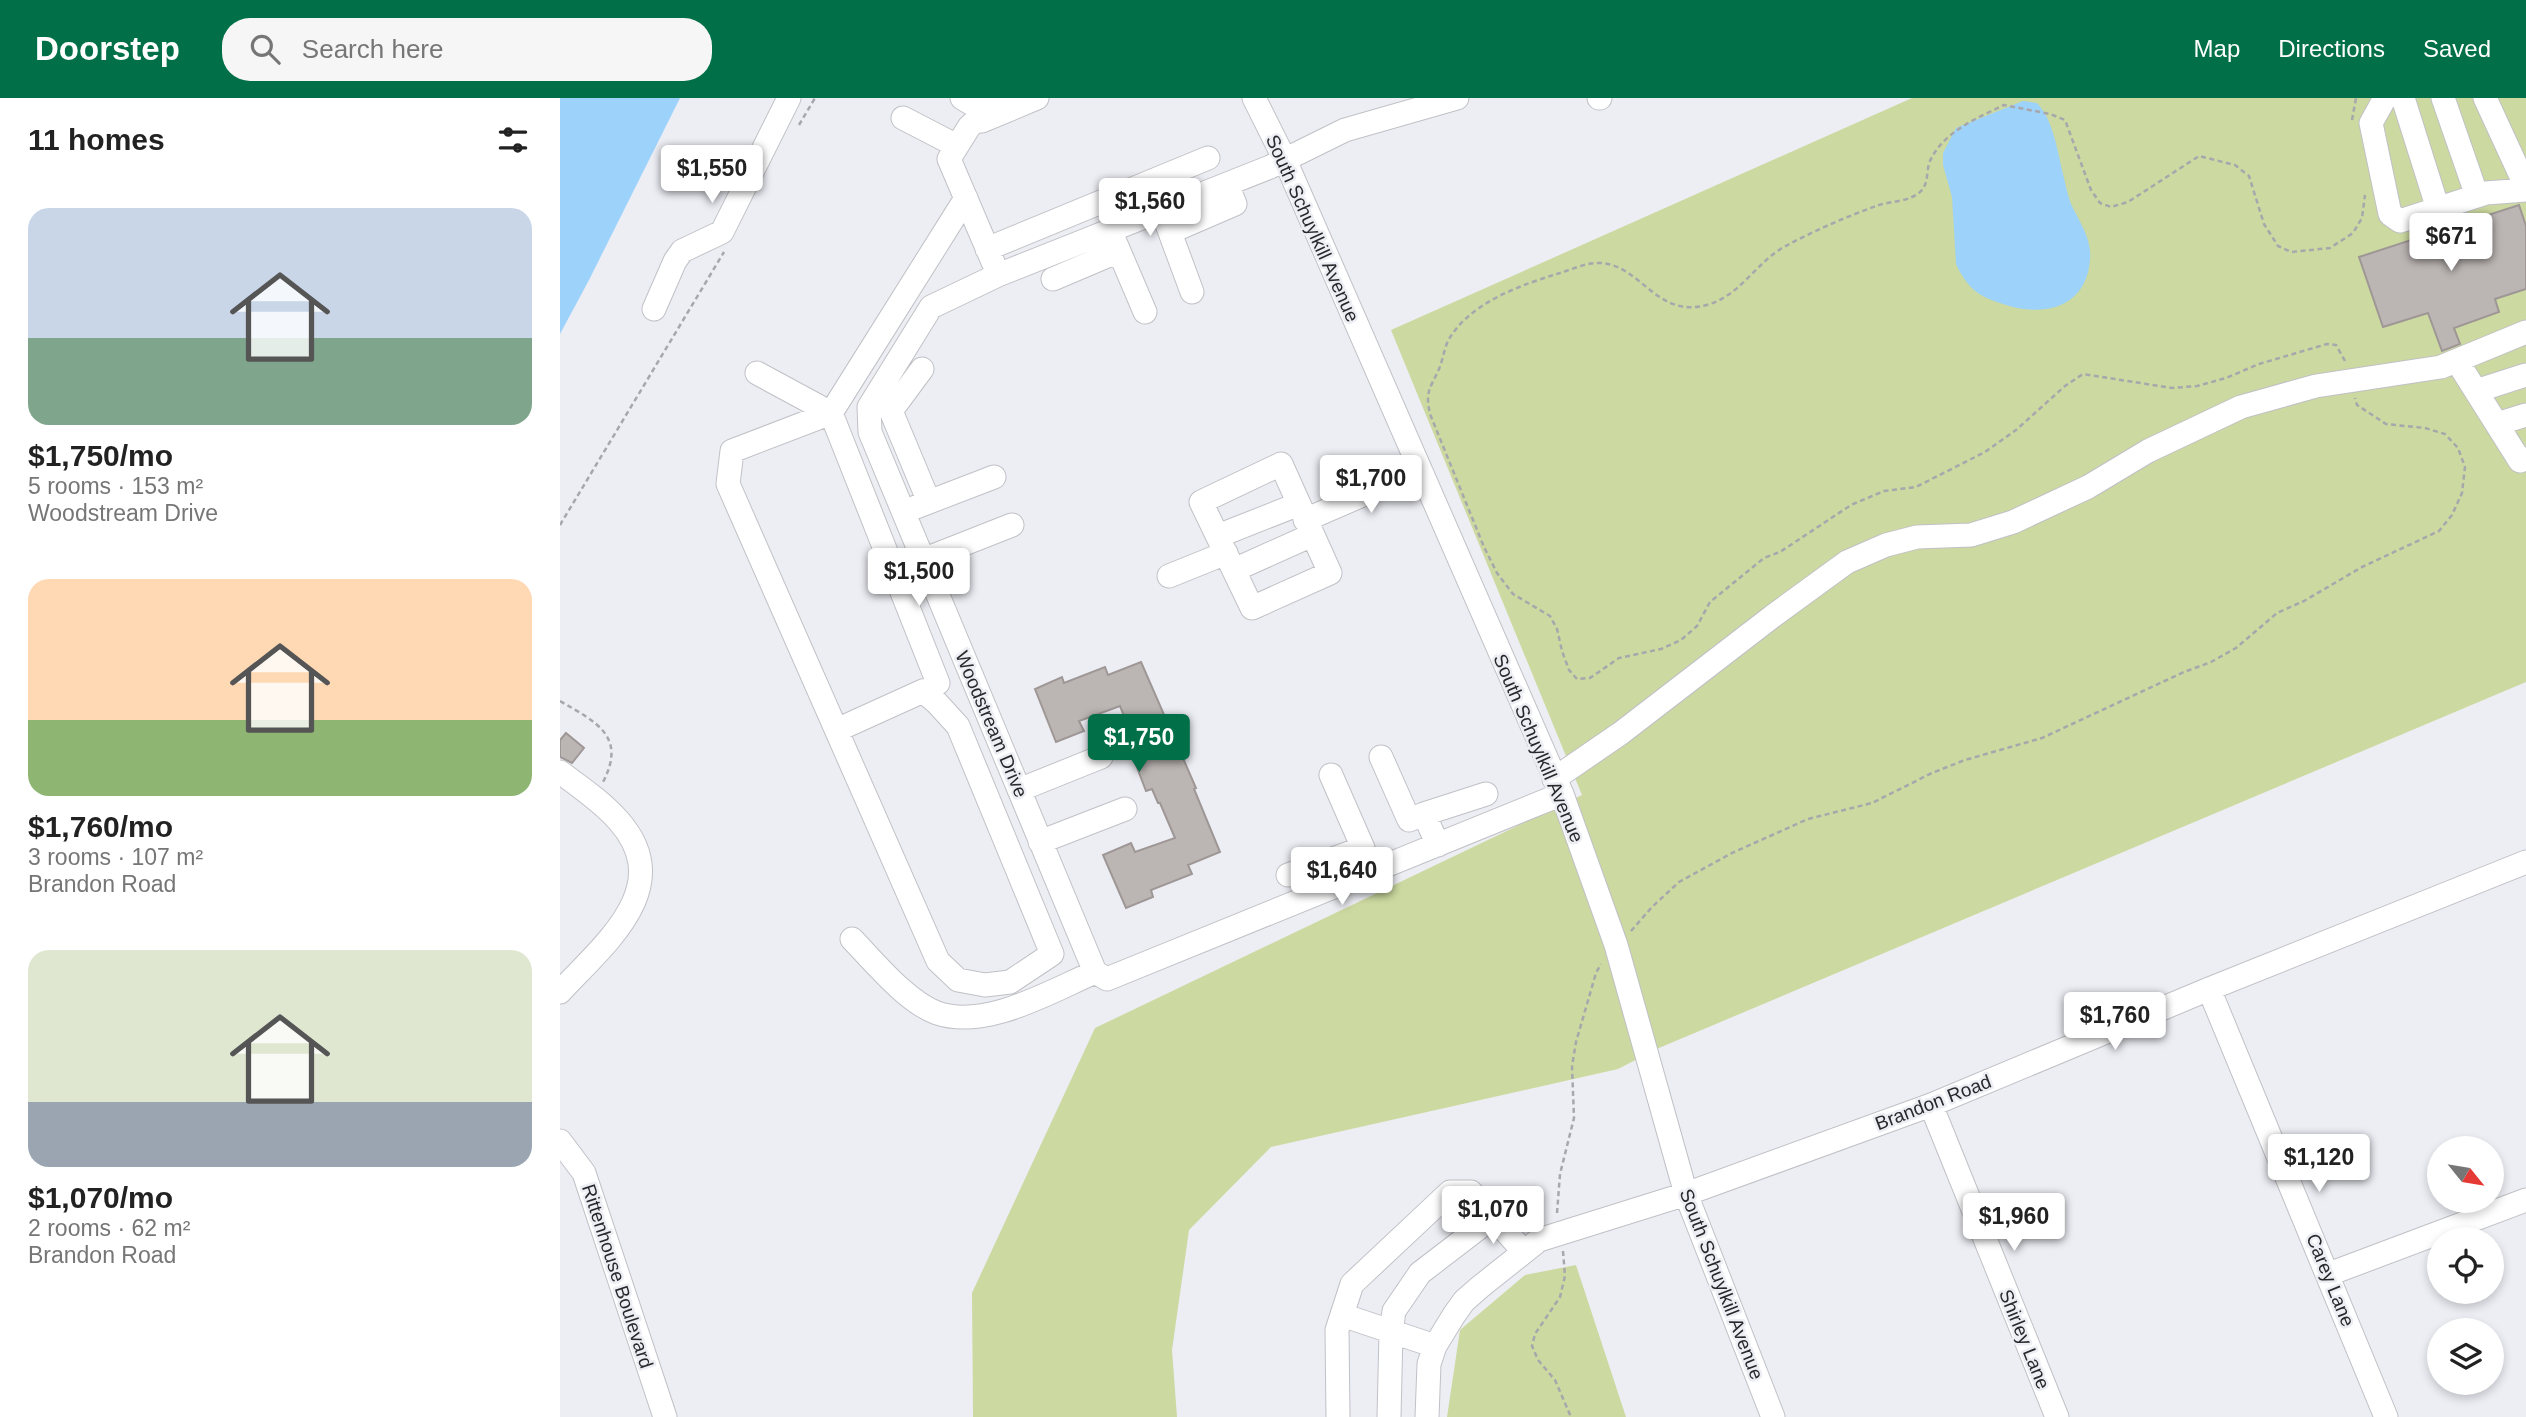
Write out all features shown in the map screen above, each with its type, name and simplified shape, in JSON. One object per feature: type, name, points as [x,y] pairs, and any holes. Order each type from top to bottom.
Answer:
[{"type":"street","points":[[654,310],[682,251],[722,232],[789,98]]},
{"type":"street","points":[[961,98],[977,120]]},
{"type":"street","points":[[903,118],[977,120],[1037,98]]},
{"type":"street","name":"South Schuylkill Avenue","points":[[1254,98],[1285,160],[1558,786],[1616,944],[1686,1194],[1773,1417]]},
{"type":"street","points":[[1054,279],[1162,210],[1285,160],[1345,130],[1457,98]]},
{"type":"street","points":[[2385,98],[2371,123],[2390,214],[2400,222],[2477,196],[2526,188],[2485,98]]},
{"type":"street","points":[[2403,98],[2438,209]]},
{"type":"street","points":[[2443,98],[2477,196]]},
{"type":"street","points":[[977,120],[950,159],[998,275]]},
{"type":"street","points":[[987,249],[1208,158]]},
{"type":"street","points":[[1170,232],[1235,204],[1227,184]]},
{"type":"street","points":[[757,373],[831,413],[930,687],[937,703],[958,726],[1052,954],[1010,982],[985,985],[958,980],[938,961],[728,484],[732,452],[831,413],[966,198]]},
{"type":"street","points":[[1162,210],[1192,292]]},
{"type":"street","points":[[1114,241],[1145,312]]},
{"type":"street","name":"Woodstream Drive","points":[[1101,975],[1044,849],[870,432],[869,407],[931,307],[998,275],[1114,241]]},
{"type":"street","points":[[852,939],[919,1003],[938,1013],[983,1017],[1009,1009],[1438,845],[1558,786],[1621,733],[1847,562],[1886,545],[1917,537],[1971,534],[2013,522],[2088,487],[2148,451],[2241,407],[2316,386],[2441,368],[2526,332]]},
{"type":"street","points":[[2457,361],[2520,461],[2526,459]]},
{"type":"street","points":[[922,369],[891,411],[929,502]]},
{"type":"street","points":[[2476,391],[2526,375]]},
{"type":"street","points":[[2497,424],[2526,415]]},
{"type":"street","points":[[1281,464],[1306,520],[1330,573],[1252,608],[1201,502],[1281,464]]},
{"type":"street","points":[[1169,576],[1420,470]]},
{"type":"street","points":[[903,512],[994,477]]},
{"type":"street","points":[[1226,553],[1306,520]]},
{"type":"street","points":[[923,560],[1012,525]]},
{"type":"street","points":[[837,730],[968,668]]},
{"type":"street","points":[[1019,790],[1101,757]]},
{"type":"street","points":[[1381,757],[1409,820],[1486,794]]},
{"type":"street","points":[[560,772],[620,821],[630,837],[641,869],[640,888],[627,917],[560,992]]},
{"type":"street","points":[[1288,875],[1363,848],[1331,775]]},
{"type":"street","points":[[1018,872],[1044,849],[1125,809]]},
{"type":"street","points":[[1424,814],[1438,845]]},
{"type":"street","points":[[1350,853],[1360,876]]},
{"type":"street","name":"Brandon Road","points":[[1427,1417],[1429,1364],[1435,1346],[1464,1301],[1539,1240],[1686,1194],[1931,1105],[2209,989],[2526,862]]},
{"type":"street","name":"Carey Lane","points":[[2209,989],[2386,1417]]},
{"type":"street","name":"Shirley Lane","points":[[1931,1105],[2057,1417]]},
{"type":"street","name":"Rittenhouse Boulevard","points":[[560,1141],[584,1173],[665,1417]]},
{"type":"street","points":[[1338,1417],[1337,1330],[1352,1284],[1450,1192],[1471,1192],[1523,1251]]},
{"type":"street","points":[[2329,1274],[2526,1200]]},
{"type":"street","points":[[1389,1417],[1394,1311],[1420,1273],[1493,1217]]},
{"type":"street","points":[[1342,1315],[1435,1346]]},
{"type":"path","points":[[793,134],[814,98]]},
{"type":"path","points":[[560,525],[730,242]]},
{"type":"path","points":[[560,701],[591,719],[608,737],[612,747],[614,759],[610,770],[593,797]]},
{"type":"green space","points":[[1912,98],[2526,98],[2526,682],[1659,1048],[1618,1069],[1271,1147],[1189,1230],[1172,1350],[1177,1417],[973,1417],[972,1293],[1095,1028],[1582,795],[1391,330]]},
{"type":"green space","points":[[1576,1265],[1626,1417],[1447,1417],[1460,1330],[1525,1275]]},
{"type":"water","points":[[560,98],[680,98],[560,334]]},
{"type":"water","points":[[2023,101],[2037,103],[2048,119],[2070,201],[2084,230],[2090,252],[2087,276],[2081,289],[2072,298],[2047,309],[2018,308],[1995,302],[1977,292],[1966,281],[1956,264],[1952,197],[1943,165],[1943,153],[1956,128]]},
{"type":"building","points":[[2519,205],[2526,226],[2526,289],[2495,299],[2499,312],[2454,328],[2460,344],[2442,351],[2428,313],[2383,327],[2359,257]]},
{"type":"building","points":[[1141,662],[1196,788],[1194,789],[1220,852],[1188,865],[1192,874],[1151,890],[1153,897],[1126,908],[1103,855],[1131,843],[1135,852],[1175,838],[1152,789],[1146,791],[1133,757],[1138,755],[1131,740],[1133,738],[1120,706],[1079,721],[1084,731],[1056,742],[1035,689],[1062,677],[1064,683],[1105,667],[1108,675]]},
{"type":"building","points":[[566,733],[584,748],[572,763],[560,757],[560,740]]}]
